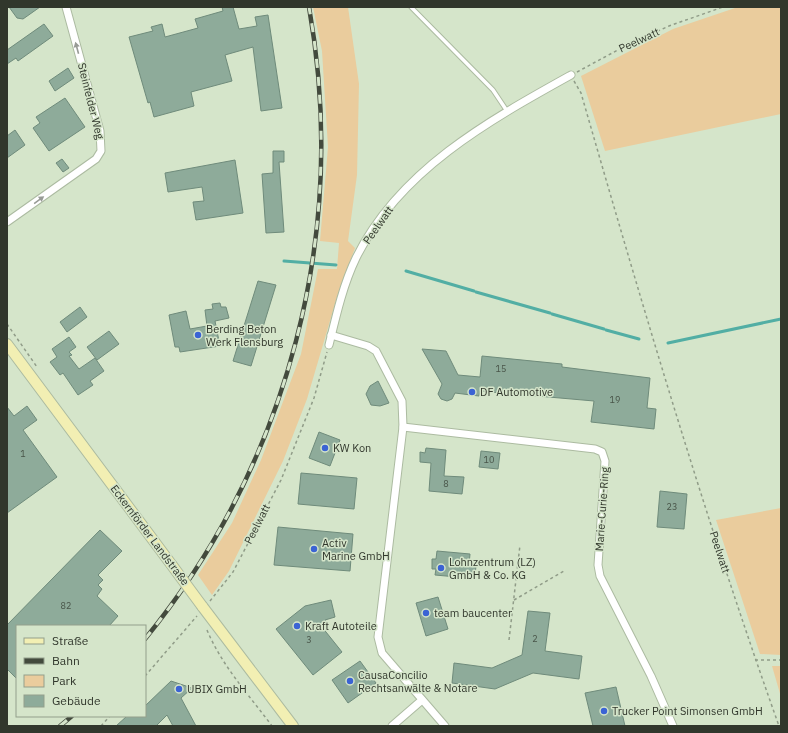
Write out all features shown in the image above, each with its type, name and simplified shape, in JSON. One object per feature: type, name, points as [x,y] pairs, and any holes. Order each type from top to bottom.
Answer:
[{"type":"street","name":"Steinfelder Weg","points":[[7,222],[96,159],[101,151],[100,131],[66,7]]},
{"type":"street","name":"Peelwatt","points":[[329,345],[346,283],[357,257],[383,213],[411,184],[440,158],[465,139],[507,111],[572,78]]},
{"type":"street","points":[[331,335],[368,346],[376,351],[402,401],[403,427],[378,637],[382,653],[445,726]]},
{"type":"street","name":"Eckernförder Landstraße","points":[[7,344],[171,564],[205,605],[293,726]]},
{"type":"street","name":"Marie-Curie-Ring","points":[[403,427],[595,448],[602,452],[605,461],[598,565],[600,576],[651,676],[673,726]]},
{"type":"street","points":[[392,726],[422,700]]},
{"type":"lane","points":[[411,7],[493,90],[507,111]]},
{"type":"path","name":"Peelwatt","points":[[723,7],[669,26],[627,45],[572,78],[581,93],[685,444],[755,660],[779,726]]},
{"type":"path","name":"Peelwatt","points":[[146,675],[233,572],[281,480],[314,398],[329,345]]},
{"type":"path","points":[[509,640],[520,545]]},
{"type":"path","points":[[514,600],[564,571]]},
{"type":"path","points":[[207,630],[220,656],[272,726]]},
{"type":"path","points":[[755,660],[781,660]]},
{"type":"path","points":[[101,726],[109,717]]},
{"type":"green space","points":[[313,7],[348,7],[359,84],[357,175],[348,241],[355,248],[337,297],[307,399],[283,461],[229,571],[212,595],[198,575],[232,523],[261,460],[301,354],[318,269],[337,269],[339,243],[320,241],[328,147],[322,51]]},
{"type":"green space","points":[[738,7],[781,7],[781,114],[605,151],[581,76],[673,29]]},
{"type":"green space","points":[[781,508],[781,655],[760,654],[716,520]]},
{"type":"green space","points":[[772,666],[781,666],[781,697]]},
{"type":"building","points":[[9,7],[40,7],[23,19],[17,18]]},
{"type":"building","points":[[222,7],[233,7],[239,29],[257,26],[255,17],[268,15],[282,108],[261,111],[253,47],[225,55],[232,81],[191,92],[194,106],[154,117],[150,102],[148,103],[129,37],[153,31],[151,27],[162,24],[165,37],[198,28],[195,19],[223,11]]},
{"type":"building","points":[[44,24],[53,36],[18,61],[16,58],[7,64],[7,50]]},
{"type":"building","points":[[68,68],[74,78],[55,91],[49,81]]},
{"type":"building","points":[[65,98],[85,127],[49,151],[33,128],[40,123],[36,117]]},
{"type":"building","points":[[15,130],[25,145],[7,158],[7,136]]},
{"type":"building","points":[[273,151],[284,151],[284,162],[279,162],[284,232],[266,233],[262,174],[273,173]]},
{"type":"building","points":[[62,159],[69,168],[63,172],[56,163]]},
{"type":"building","points":[[235,160],[243,213],[196,220],[193,202],[204,201],[202,187],[168,192],[165,173]]},
{"type":"building","points":[[258,281],[276,285],[251,366],[233,361]]},
{"type":"building","points":[[220,303],[221,307],[226,307],[229,318],[215,321],[220,346],[180,352],[179,347],[175,347],[169,315],[186,311],[190,329],[207,326],[205,310],[213,309],[212,304]]},
{"type":"building","points":[[80,307],[87,317],[67,332],[60,322]]},
{"type":"building","points":[[109,331],[119,344],[97,360],[87,347]]},
{"type":"building","points":[[69,337],[76,347],[69,352],[72,355],[69,356],[79,369],[95,358],[104,371],[90,381],[93,385],[78,395],[63,373],[60,375],[50,362],[57,357],[52,349]]},
{"type":"building","points":[[422,349],[446,351],[458,375],[480,377],[482,356],[562,364],[562,367],[650,378],[647,408],[656,409],[654,429],[591,422],[594,401],[480,391],[479,396],[455,393],[452,399],[447,401],[441,399],[438,394],[442,384]]},
{"type":"building","points":[[378,381],[389,403],[380,406],[371,405],[366,394],[370,386]]},
{"type":"building","points":[[27,406],[37,420],[23,430],[57,477],[7,513],[7,407],[14,416]]},
{"type":"building","points":[[319,432],[340,440],[330,466],[309,458]]},
{"type":"building","points":[[426,448],[446,450],[444,476],[464,477],[462,494],[429,491],[431,463],[420,462],[420,452],[425,453]]},
{"type":"building","points":[[481,451],[500,453],[498,469],[479,467]]},
{"type":"building","points":[[301,473],[357,478],[354,509],[298,504]]},
{"type":"building","points":[[660,491],[687,494],[684,529],[657,527]]},
{"type":"building","name":"Activ Marine GmbH","points":[[278,527],[353,534],[350,571],[274,565]]},
{"type":"building","points":[[100,530],[122,551],[98,575],[103,580],[98,585],[102,589],[97,596],[118,616],[110,625],[16,625],[16,678],[7,669],[7,625]]},
{"type":"building","points":[[437,551],[470,554],[469,565],[476,566],[475,575],[469,574],[468,578],[435,575],[436,569],[432,569],[432,559],[436,559]]},
{"type":"building","points":[[438,597],[448,629],[426,636],[416,603]]},
{"type":"building","points":[[331,600],[335,617],[325,620],[327,623],[322,627],[342,652],[313,675],[276,629],[305,606]]},
{"type":"building","points":[[528,611],[550,613],[545,651],[582,656],[579,679],[533,673],[495,689],[452,683],[454,663],[492,668],[522,655]]},
{"type":"building","points":[[360,661],[376,683],[348,703],[332,680]]},
{"type":"building","points":[[171,681],[192,688],[181,698],[196,726],[173,726],[167,715],[156,726],[116,726],[126,717],[146,717],[146,705]]},
{"type":"building","points":[[616,687],[625,726],[593,726],[585,693]]},
{"type":"waterway","points":[[284,261],[336,265]]},
{"type":"waterway","points":[[406,271],[474,291]]},
{"type":"waterway","points":[[476,292],[550,313]]},
{"type":"waterway","points":[[552,314],[604,329]]},
{"type":"waterway","points":[[668,343],[781,319]]},
{"type":"waterway","points":[[606,330],[639,339]]},
{"type":"railway","points":[[146,638],[195,570],[237,497],[271,421],[296,341],[313,259],[320,176],[319,91],[309,7]]},
{"type":"railway","points":[[60,726],[71,717]]},
{"type":"place","name":"Berding Beton Werk Flensburg","points":[[198,335]]},
{"type":"place","name":"DF Automotive","points":[[472,392]]},
{"type":"place","name":"KW Kon","points":[[325,448]]},
{"type":"place","name":"Activ Marine GmbH","points":[[314,549]]},
{"type":"place","name":"Lohnzentrum (LZ) GmbH & Co. KG","points":[[441,568]]},
{"type":"place","name":"team baucenter","points":[[426,613]]},
{"type":"place","name":"Kraft Autoteile","points":[[297,626]]},
{"type":"place","name":"CausaConcilio Rechtsanwälte & Notare","points":[[350,681]]},
{"type":"place","name":"UBIX GmbH","points":[[179,689]]},
{"type":"place","name":"Trucker Point Simonsen GmbH","points":[[604,711]]}]
